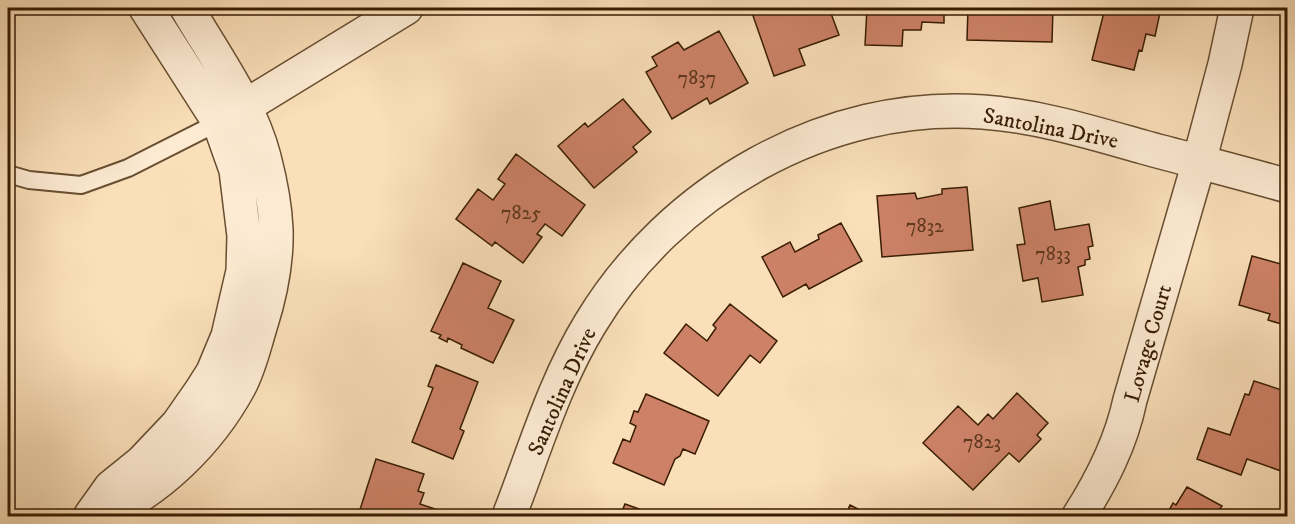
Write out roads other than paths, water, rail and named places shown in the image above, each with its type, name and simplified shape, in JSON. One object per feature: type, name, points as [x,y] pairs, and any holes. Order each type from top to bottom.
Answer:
[{"type":"street","points":[[102,516],[123,507],[141,495],[192,451],[215,423],[239,387],[248,366],[268,300],[275,254],[276,230],[272,188],[264,155],[146,8]]},
{"type":"street","points":[[90,516],[111,487],[142,462],[178,424],[213,372],[228,336],[243,271],[244,236],[231,114],[187,8]]},
{"type":"street","points":[[231,114],[406,8]]},
{"type":"street","name":"Lovage Court","points":[[1079,516],[1105,473],[1126,421],[1199,162],[1237,8]]},
{"type":"street","name":"Santolina Drive","points":[[509,516],[564,376],[590,324],[605,300],[643,253],[674,222],[718,187],[797,144],[852,125],[896,116],[970,111],[1013,115],[1051,122],[1287,186]]},
{"type":"lane","points":[[8,174],[29,180],[81,185],[128,168],[231,114]]}]
